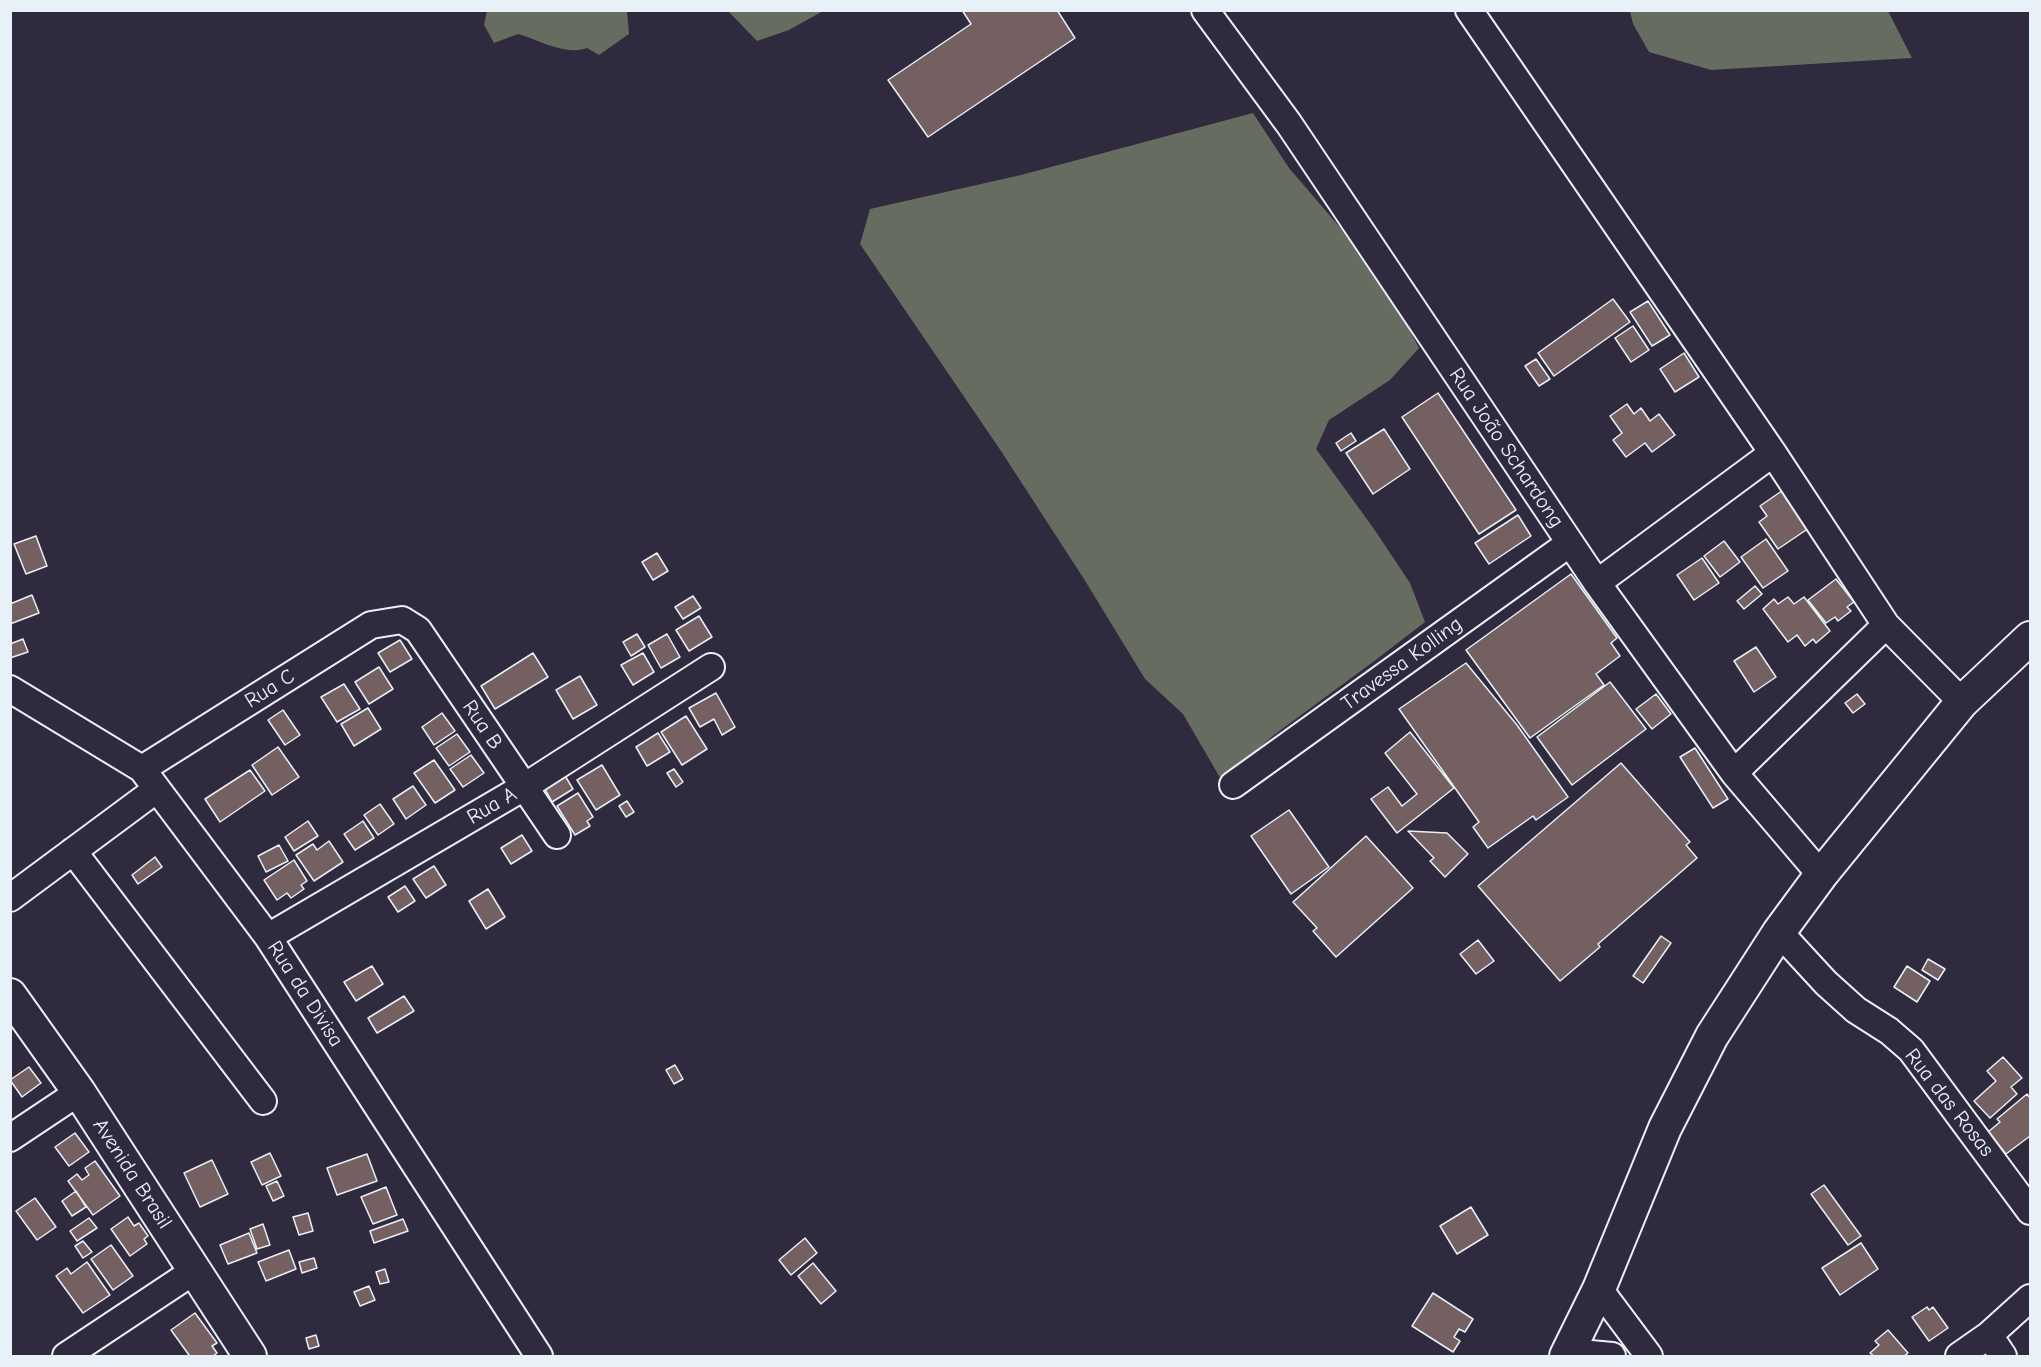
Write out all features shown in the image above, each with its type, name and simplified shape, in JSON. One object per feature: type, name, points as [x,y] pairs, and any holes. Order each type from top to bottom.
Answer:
[{"type":"main road","points":[[1568,1354],[1599,1289],[1670,1118],[1712,1036],[1779,932],[1821,875],[1962,702],[2031,638]]},
{"type":"main road","name":"Avenida Brasil","points":[[10,994],[79,1092],[250,1356]]},
{"type":"street","name":"Rua João Schardong","points":[[1205,10],[1289,124],[1596,584],[1734,773],[1821,875]]},
{"type":"street","points":[[1469,10],[1773,453],[1886,625],[1962,702]]},
{"type":"street","points":[[1596,584],[1773,453]]},
{"type":"street","name":"Travessa Kolling","points":[[1233,785],[1570,543]]},
{"type":"street","name":"Rua C","points":[[142,769],[370,625],[402,620]]},
{"type":"street","name":"Rua B","points":[[402,620],[418,630],[556,835]]},
{"type":"street","points":[[1734,773],[1886,625]]},
{"type":"street","name":"Rua A","points":[[268,937],[524,787],[711,667]]},
{"type":"street","name":"Rua da Divisa","points":[[10,689],[142,769],[268,937],[540,1356]]},
{"type":"street","points":[[10,898],[157,789]]},
{"type":"street","points":[[73,852],[263,1101]]},
{"type":"street","name":"Rua das Rosas","points":[[1779,932],[1826,983],[1856,1010],[1889,1031],[1911,1050],[2031,1211]]},
{"type":"street","points":[[10,1138],[79,1092]]},
{"type":"street","points":[[66,1356],[194,1271]]},
{"type":"street","points":[[1599,1289],[1649,1356]]},
{"type":"street","points":[[1959,1356],[1989,1335],[2031,1298]]},
{"type":"street","points":[[1989,1335],[2003,1356]]},
{"type":"street","points":[[1568,1354],[1612,1356]]},
{"type":"green space","points":[[487,11],[627,11],[629,34],[599,55],[587,48],[561,49],[518,34],[494,43],[484,25]]},
{"type":"green space","points":[[728,11],[823,11],[789,30],[757,41]]},
{"type":"green space","points":[[1630,11],[1888,11],[1912,58],[1711,70],[1649,52],[1633,24]]},
{"type":"green space","points":[[1253,113],[1289,168],[1380,274],[1419,348],[1390,380],[1329,420],[1316,449],[1410,583],[1425,622],[1274,735],[1222,781],[1183,714],[1145,679],[1084,579],[1001,451],[860,244],[870,209],[1021,175]]},
{"type":"building","points":[[962,10],[1057,10],[1075,38],[928,137],[888,80],[971,24]]},
{"type":"building","points":[[1613,299],[1630,322],[1554,376],[1538,353]]},
{"type":"building","points":[[1648,301],[1670,335],[1652,346],[1630,312]]},
{"type":"building","points":[[1633,326],[1649,350],[1631,362],[1615,338]]},
{"type":"building","points":[[1684,353],[1699,377],[1675,392],[1660,369]]},
{"type":"building","points":[[1536,359],[1550,379],[1539,386],[1525,366]]},
{"type":"building","points":[[1438,393],[1516,510],[1479,534],[1402,417]]},
{"type":"building","points":[[1627,404],[1634,414],[1641,408],[1650,421],[1659,414],[1675,435],[1652,452],[1645,443],[1626,457],[1613,440],[1622,433],[1610,416]]},
{"type":"building","points":[[1384,429],[1410,469],[1373,494],[1346,453]]},
{"type":"building","points":[[1351,433],[1356,441],[1341,451],[1336,443]]},
{"type":"building","points":[[1786,488],[1812,526],[1778,549],[1759,522],[1767,516],[1760,506]]},
{"type":"building","points":[[1518,515],[1531,536],[1489,564],[1475,543]]},
{"type":"building","points":[[36,536],[47,566],[26,574],[14,544]]},
{"type":"building","points":[[1766,539],[1788,571],[1763,588],[1741,557]]},
{"type":"building","points":[[1724,541],[1740,562],[1720,577],[1704,556]]},
{"type":"building","points":[[657,553],[668,571],[653,580],[642,562]]},
{"type":"building","points":[[1702,558],[1719,583],[1694,600],[1677,575]]},
{"type":"building","points":[[1571,574],[1617,638],[1611,643],[1620,656],[1596,674],[1604,685],[1530,738],[1466,650]]},
{"type":"building","points":[[1836,579],[1854,602],[1847,607],[1851,611],[1838,621],[1835,617],[1826,623],[1808,600]]},
{"type":"building","points":[[1755,586],[1762,594],[1744,609],[1737,601]]},
{"type":"building","points":[[32,595],[39,613],[10,624],[10,604]]},
{"type":"building","points":[[693,596],[701,608],[683,619],[675,607]]},
{"type":"building","points":[[1788,597],[1794,604],[1804,597],[1830,631],[1816,643],[1813,639],[1805,646],[1797,635],[1788,642],[1763,609],[1774,599],[1778,604]]},
{"type":"building","points":[[699,616],[712,637],[689,651],[676,630]]},
{"type":"building","points":[[637,634],[645,647],[631,656],[623,642]]},
{"type":"building","points":[[667,634],[680,657],[661,668],[648,645]]},
{"type":"building","points":[[23,639],[28,652],[10,658],[10,644]]},
{"type":"building","points":[[400,640],[412,659],[390,672],[378,653]]},
{"type":"building","points":[[1756,647],[1776,677],[1754,692],[1734,661]]},
{"type":"building","points":[[533,653],[548,677],[495,709],[481,686]]},
{"type":"building","points":[[643,653],[654,672],[633,685],[621,665]]},
{"type":"building","points":[[1466,663],[1517,725],[1568,797],[1536,820],[1533,816],[1488,848],[1473,827],[1479,822],[1399,709]]},
{"type":"building","points":[[379,667],[393,689],[369,704],[355,682]]},
{"type":"building","points":[[580,676],[597,705],[573,719],[556,690]]},
{"type":"building","points":[[1610,682],[1646,729],[1572,785],[1537,737]]},
{"type":"building","points":[[344,684],[360,709],[337,722],[321,697]]},
{"type":"building","points":[[716,693],[735,727],[722,735],[714,719],[700,727],[689,708]]},
{"type":"building","points":[[1656,694],[1671,714],[1652,729],[1636,709]]},
{"type":"building","points":[[1857,694],[1865,704],[1853,713],[1845,703]]},
{"type":"building","points":[[368,708],[381,729],[354,746],[341,724]]},
{"type":"building","points":[[283,710],[300,735],[285,745],[268,720]]},
{"type":"building","points":[[442,713],[455,731],[434,745],[422,727]]},
{"type":"building","points":[[686,716],[707,749],[682,765],[661,732]]},
{"type":"building","points":[[1410,732],[1454,788],[1397,833],[1371,799],[1388,787],[1402,806],[1417,794],[1385,753]]},
{"type":"building","points":[[658,733],[670,752],[647,766],[636,747]]},
{"type":"building","points":[[457,734],[470,752],[449,766],[436,748]]},
{"type":"building","points":[[278,747],[299,777],[272,795],[252,765]]},
{"type":"building","points":[[1695,748],[1728,799],[1713,808],[1680,757]]},
{"type":"building","points":[[471,755],[484,773],[463,787],[450,769]]},
{"type":"building","points":[[434,760],[455,790],[435,803],[414,773]]},
{"type":"building","points":[[1621,763],[1690,842],[1686,845],[1697,858],[1598,944],[1600,947],[1560,981],[1478,886]]},
{"type":"building","points":[[602,765],[620,795],[596,810],[577,780]]},
{"type":"building","points":[[674,769],[683,782],[676,787],[667,773]]},
{"type":"building","points":[[250,770],[265,791],[220,822],[205,799]]},
{"type":"building","points":[[564,774],[573,789],[552,802],[544,787]]},
{"type":"building","points":[[413,786],[426,805],[406,819],[393,799]]},
{"type":"building","points":[[578,793],[593,817],[587,821],[590,826],[575,835],[557,806]]},
{"type":"building","points":[[627,801],[634,812],[626,817],[619,806]]},
{"type":"building","points":[[380,804],[394,824],[378,835],[364,815]]},
{"type":"building","points":[[1289,810],[1329,867],[1291,894],[1251,836]]},
{"type":"building","points":[[308,821],[318,836],[294,851],[285,837]]},
{"type":"building","points":[[363,821],[374,838],[355,850],[344,834]]},
{"type":"building","points":[[1408,831],[1447,833],[1468,854],[1445,877],[1430,861],[1434,858]]},
{"type":"building","points":[[522,835],[532,851],[511,864],[501,848]]},
{"type":"building","points":[[1366,836],[1413,888],[1336,957],[1313,931],[1317,928],[1293,902]]},
{"type":"building","points":[[329,841],[343,862],[314,881],[296,855],[313,844],[317,850]]},
{"type":"building","points":[[279,845],[288,861],[266,872],[258,856]]},
{"type":"building","points":[[155,857],[162,867],[138,884],[132,875]]},
{"type":"building","points":[[294,860],[307,881],[301,885],[304,889],[291,898],[287,893],[277,900],[264,880]]},
{"type":"building","points":[[434,866],[446,885],[426,898],[413,879]]},
{"type":"building","points":[[405,886],[415,901],[398,912],[388,897]]},
{"type":"building","points":[[488,889],[505,917],[486,929],[469,901]]},
{"type":"building","points":[[1661,936],[1671,943],[1643,983],[1633,976]]},
{"type":"building","points":[[1478,940],[1494,961],[1476,974],[1460,954]]},
{"type":"building","points":[[1928,959],[1945,969],[1938,980],[1922,970]]},
{"type":"building","points":[[372,966],[383,984],[356,1001],[344,982]]},
{"type":"building","points":[[1907,966],[1930,981],[1917,1002],[1894,987]]},
{"type":"building","points":[[404,996],[414,1011],[377,1033],[368,1018]]},
{"type":"building","points":[[2003,1057],[2022,1078],[2011,1087],[2017,1094],[1990,1118],[1974,1101],[1996,1081],[1987,1071]]},
{"type":"building","points":[[675,1065],[683,1079],[674,1084],[666,1070]]},
{"type":"building","points":[[29,1067],[41,1083],[22,1097],[10,1080]]},
{"type":"building","points":[[2027,1094],[2030,1098],[2030,1136],[2006,1154],[1988,1132],[2000,1122],[1997,1119]]},
{"type":"building","points":[[75,1133],[89,1152],[69,1166],[55,1147]]},
{"type":"building","points":[[270,1153],[281,1176],[262,1185],[251,1162]]},
{"type":"building","points":[[367,1154],[377,1181],[337,1195],[327,1168]]},
{"type":"building","points":[[212,1160],[228,1194],[200,1207],[184,1173]]},
{"type":"building","points":[[95,1161],[120,1196],[93,1215],[68,1181],[77,1174],[82,1180],[89,1175],[85,1168]]},
{"type":"building","points":[[277,1181],[284,1196],[273,1201],[266,1186]]},
{"type":"building","points":[[1824,1185],[1861,1236],[1848,1245],[1811,1194]]},
{"type":"building","points":[[386,1187],[397,1215],[373,1224],[361,1197]]},
{"type":"building","points":[[76,1191],[86,1207],[72,1216],[62,1201]]},
{"type":"building","points":[[35,1198],[56,1227],[37,1240],[16,1211]]},
{"type":"building","points":[[1471,1207],[1488,1235],[1457,1254],[1440,1226]]},
{"type":"building","points":[[308,1213],[313,1231],[299,1235],[293,1217]]},
{"type":"building","points":[[128,1217],[134,1226],[139,1223],[148,1236],[144,1239],[147,1244],[130,1256],[111,1229]]},
{"type":"building","points":[[89,1218],[97,1228],[77,1241],[70,1231]]},
{"type":"building","points":[[403,1219],[408,1231],[374,1243],[370,1231]]},
{"type":"building","points":[[263,1224],[270,1245],[257,1249],[250,1229]]},
{"type":"building","points":[[249,1233],[257,1253],[228,1264],[220,1245]]},
{"type":"building","points":[[805,1238],[817,1253],[791,1275],[779,1260]]},
{"type":"building","points":[[83,1241],[92,1252],[83,1258],[75,1246]]},
{"type":"building","points":[[1861,1243],[1878,1269],[1840,1295],[1822,1268]]},
{"type":"building","points":[[111,1245],[133,1276],[113,1290],[91,1259]]},
{"type":"building","points":[[289,1250],[296,1269],[266,1281],[258,1262]]},
{"type":"building","points":[[314,1258],[317,1268],[302,1273],[299,1262]]},
{"type":"building","points":[[87,1262],[110,1295],[83,1313],[56,1276],[67,1268],[71,1274]]},
{"type":"building","points":[[813,1263],[836,1291],[821,1304],[798,1276]]},
{"type":"building","points":[[385,1269],[389,1282],[380,1284],[376,1272]]},
{"type":"building","points":[[369,1286],[375,1300],[360,1306],[354,1292]]},
{"type":"building","points":[[1433,1293],[1473,1319],[1465,1332],[1459,1329],[1454,1337],[1460,1341],[1453,1352],[1412,1326]]},
{"type":"building","points":[[1927,1307],[1929,1310],[1933,1307],[1948,1328],[1929,1341],[1912,1317]]},
{"type":"building","points":[[195,1313],[217,1343],[212,1346],[217,1353],[213,1356],[187,1356],[189,1355],[171,1330]]},
{"type":"building","points":[[1888,1330],[1908,1353],[1904,1356],[1874,1356],[1870,1353],[1879,1345],[1875,1341]]},
{"type":"building","points":[[316,1335],[319,1346],[309,1349],[306,1338]]}]
